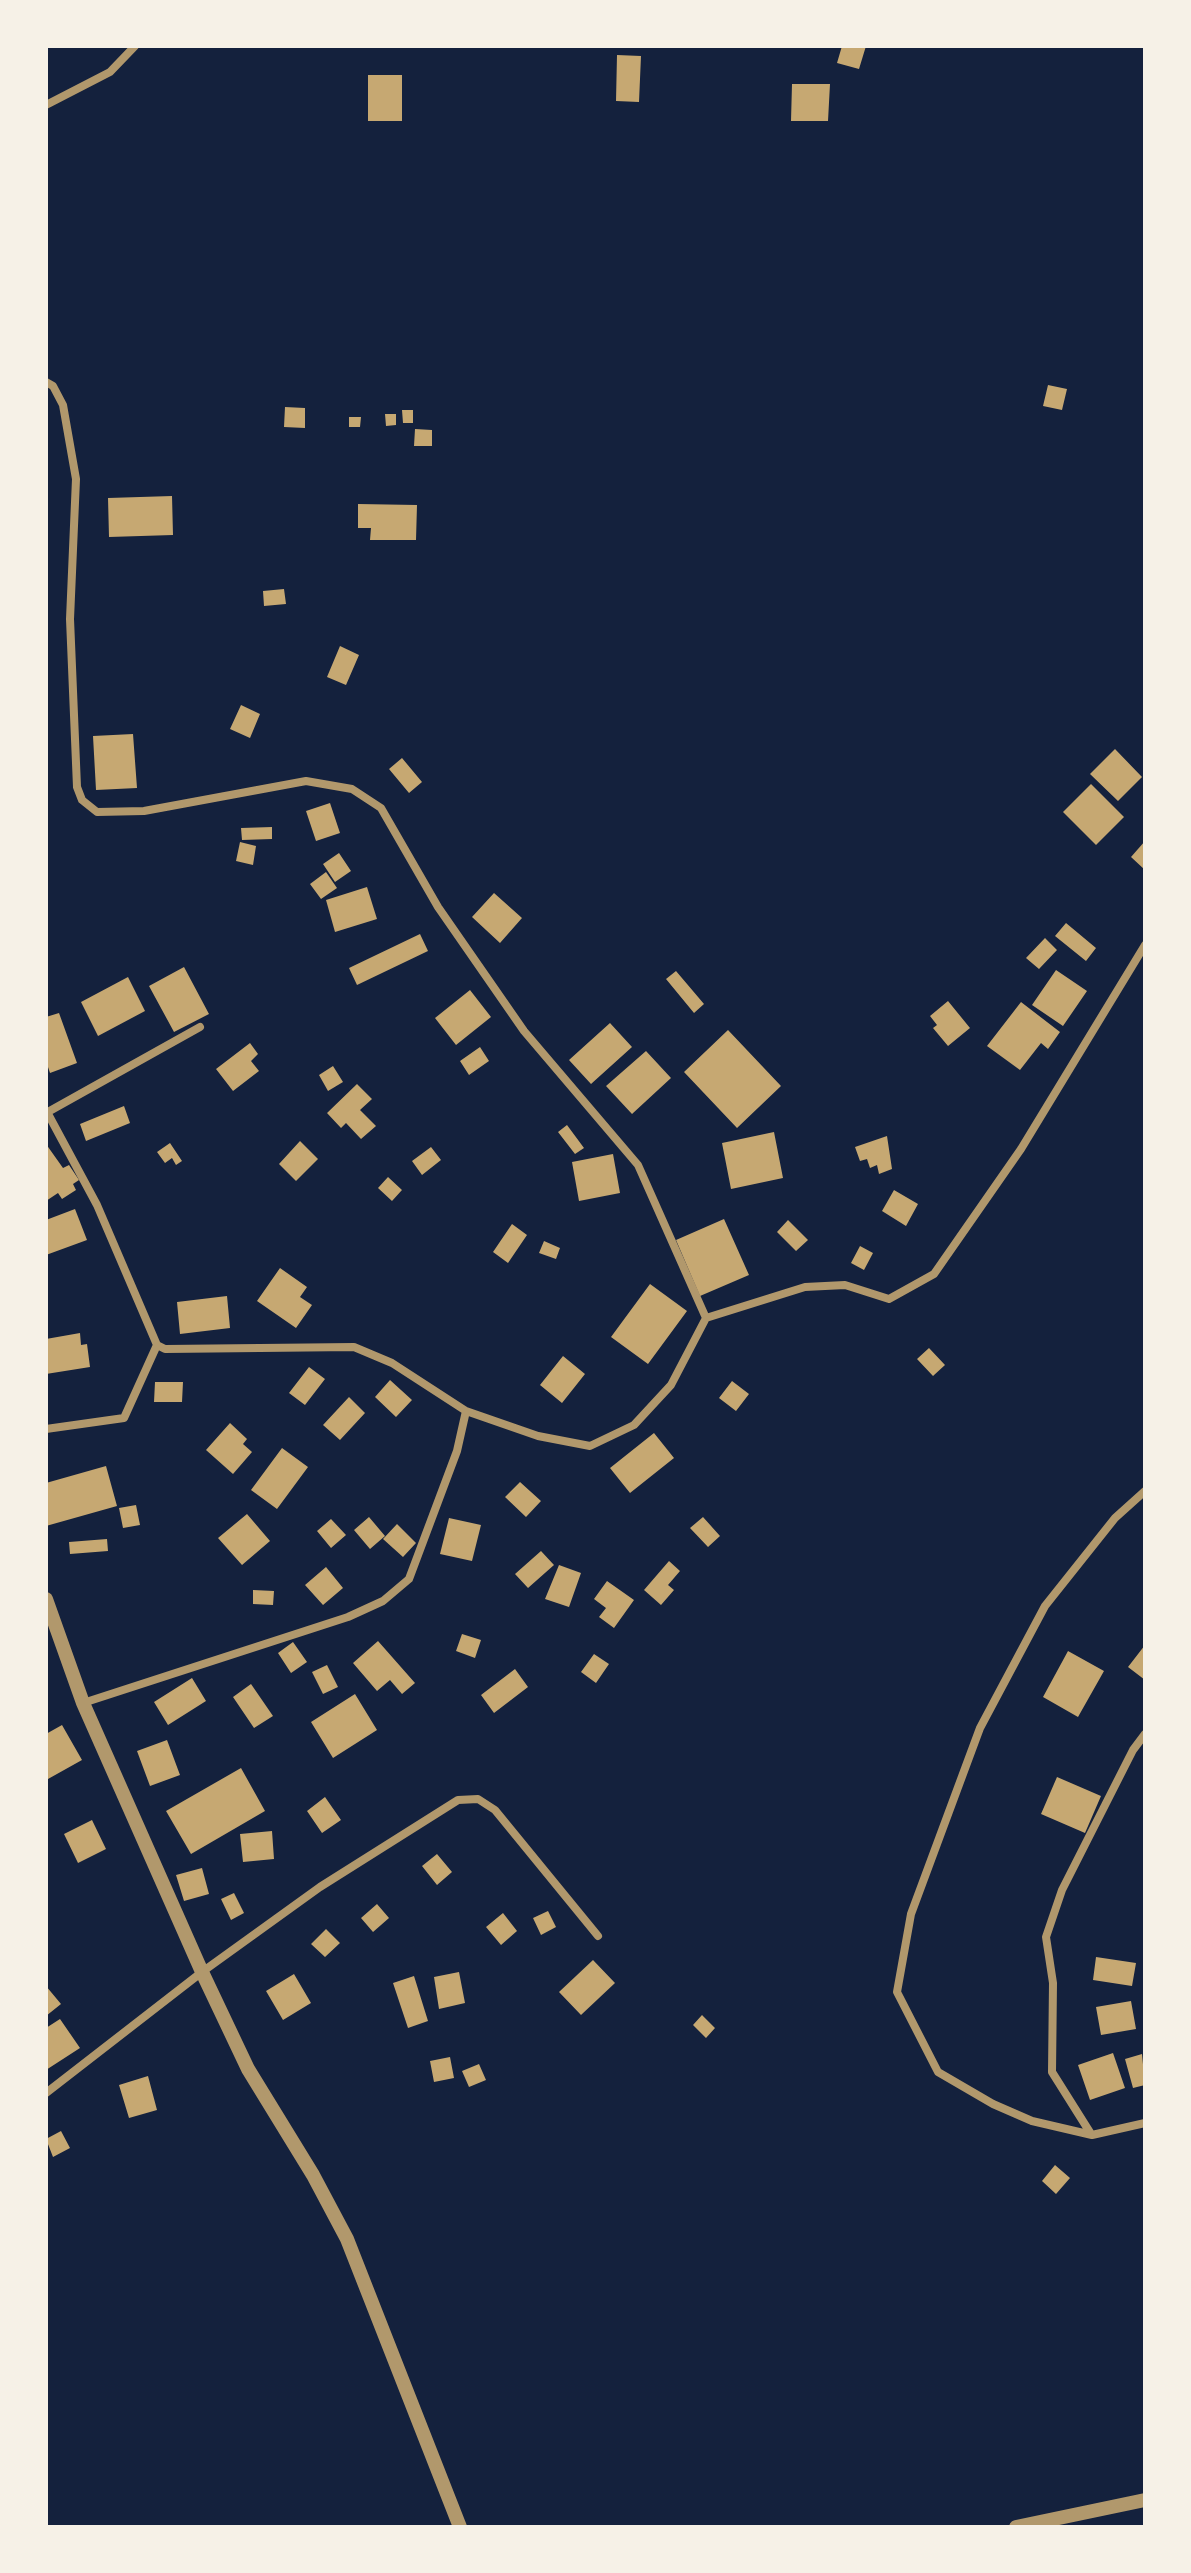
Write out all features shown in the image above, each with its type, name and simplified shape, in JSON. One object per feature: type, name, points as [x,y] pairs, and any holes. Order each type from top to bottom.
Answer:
[{"type":"street","points":[[46,105],[110,72],[135,46]]},
{"type":"street","points":[[46,382],[53,386],[63,405],[76,479],[70,619],[77,787],[82,800],[97,812],[144,811],[306,781],[352,789],[381,808],[438,907],[524,1031],[638,1165],[706,1318]]},
{"type":"street","points":[[200,1027],[47,1112],[91,1193],[157,1345],[165,1349],[354,1347],[392,1363],[466,1411],[538,1436],[590,1446],[634,1425],[671,1385],[706,1318],[805,1287],[845,1285],[889,1299],[934,1274],[1021,1149],[1145,945]]},
{"type":"street","points":[[46,1429],[124,1418],[157,1345]]},
{"type":"street","points":[[83,1703],[348,1617],[383,1601],[409,1579],[457,1451],[466,1411]]},
{"type":"street","points":[[1145,1491],[1115,1518],[1045,1606],[980,1728],[911,1914],[897,1992],[938,2072],[1032,2121],[1092,2135],[1145,2123]]},
{"type":"street","points":[[46,1599],[83,1703],[202,1972],[248,2069],[313,2175],[347,2239],[460,2527]]},
{"type":"street","points":[[1092,2135],[1052,2072],[1053,1983],[1046,1937],[1062,1890],[1133,1750],[1145,1734]]},
{"type":"street","points":[[46,2093],[202,1972],[320,1887],[449,1805],[468,1798],[478,1799],[495,1810],[598,1936]]},
{"type":"street","points":[[1016,2527],[1145,2500]]},
{"type":"building","points":[[842,46],[866,46],[859,69],[837,63]]},
{"type":"building","points":[[617,55],[641,56],[639,102],[616,101]]},
{"type":"building","points":[[368,75],[402,75],[402,121],[368,121]]},
{"type":"building","points":[[792,84],[830,84],[828,121],[791,121]]},
{"type":"building","points":[[1048,385],[1067,389],[1062,410],[1043,406]]},
{"type":"building","points":[[285,407],[305,408],[305,428],[284,427]]},
{"type":"building","points":[[402,410],[413,410],[413,423],[403,423]]},
{"type":"building","points":[[385,414],[396,414],[396,425],[386,426]]},
{"type":"building","points":[[349,417],[361,417],[360,427],[349,427]]},
{"type":"building","points":[[415,429],[432,430],[432,446],[414,446]]},
{"type":"building","points":[[172,496],[173,535],[109,537],[108,498]]},
{"type":"building","points":[[358,504],[417,505],[416,540],[370,540],[371,528],[358,528]]},
{"type":"building","points":[[284,589],[286,604],[264,606],[263,591]]},
{"type":"building","points":[[340,646],[359,655],[346,685],[327,677]]},
{"type":"building","points":[[241,705],[260,714],[250,738],[230,729]]},
{"type":"building","points":[[133,734],[137,788],[96,790],[93,736]]},
{"type":"building","points":[[1115,749],[1142,777],[1118,801],[1090,774]]},
{"type":"building","points":[[402,758],[422,782],[409,793],[389,769]]},
{"type":"building","points":[[1091,784],[1124,817],[1096,845],[1063,812]]},
{"type":"building","points":[[330,803],[340,833],[316,841],[306,811]]},
{"type":"building","points":[[272,827],[272,839],[242,840],[241,828]]},
{"type":"building","points":[[1145,841],[1145,870],[1131,857]]},
{"type":"building","points":[[240,842],[256,846],[253,865],[236,861]]},
{"type":"building","points":[[339,853],[351,871],[335,882],[323,864]]},
{"type":"building","points":[[326,872],[337,888],[321,899],[310,884]]},
{"type":"building","points":[[367,887],[377,919],[335,932],[326,900]]},
{"type":"building","points":[[494,893],[522,918],[500,943],[472,917]]},
{"type":"building","points":[[1066,923],[1096,948],[1086,961],[1055,936]]},
{"type":"building","points":[[420,934],[428,951],[357,985],[349,968]]},
{"type":"building","points":[[1045,938],[1057,950],[1039,969],[1026,958]]},
{"type":"building","points":[[184,967],[209,1014],[174,1032],[149,986]]},
{"type":"building","points":[[1056,970],[1087,991],[1063,1026],[1032,1005]]},
{"type":"building","points":[[676,971],[704,1004],[694,1013],[666,979]]},
{"type":"building","points":[[128,977],[145,1011],[98,1036],[81,1002]]},
{"type":"building","points":[[470,990],[491,1017],[456,1045],[435,1018]]},
{"type":"building","points":[[948,1001],[970,1028],[948,1046],[933,1028],[937,1025],[930,1016]]},
{"type":"building","points":[[1021,1002],[1060,1032],[1048,1049],[1041,1043],[1020,1070],[987,1046]]},
{"type":"building","points":[[59,1013],[77,1063],[50,1073],[46,1061],[46,1017]]},
{"type":"building","points":[[610,1023],[632,1047],[591,1084],[569,1060]]},
{"type":"building","points":[[728,1030],[781,1086],[737,1128],[684,1072]]},
{"type":"building","points":[[250,1043],[258,1054],[251,1061],[259,1071],[233,1091],[216,1069]]},
{"type":"building","points":[[480,1047],[489,1061],[469,1075],[460,1061]]},
{"type":"building","points":[[646,1051],[671,1078],[632,1114],[606,1086]]},
{"type":"building","points":[[333,1066],[343,1082],[328,1091],[319,1075]]},
{"type":"building","points":[[357,1084],[372,1099],[360,1110],[376,1126],[361,1139],[346,1123],[341,1128],[327,1113]]},
{"type":"building","points":[[124,1106],[130,1123],[86,1141],[80,1124]]},
{"type":"building","points":[[567,1125],[584,1148],[575,1154],[558,1132]]},
{"type":"building","points":[[774,1132],[783,1178],[731,1189],[722,1143]]},
{"type":"building","points":[[887,1136],[892,1169],[879,1174],[877,1165],[870,1168],[867,1159],[860,1161],[855,1147]]},
{"type":"building","points":[[300,1141],[318,1159],[296,1181],[279,1164]]},
{"type":"building","points":[[170,1143],[182,1161],[176,1165],[172,1158],[165,1163],[157,1152]]},
{"type":"building","points":[[46,1144],[63,1168],[69,1165],[79,1180],[73,1184],[76,1190],[62,1199],[58,1193],[46,1201]]},
{"type":"building","points":[[431,1147],[441,1160],[422,1175],[412,1161]]},
{"type":"building","points":[[613,1154],[620,1193],[579,1201],[572,1162]]},
{"type":"building","points":[[388,1177],[402,1190],[392,1201],[378,1188]]},
{"type":"building","points":[[894,1190],[918,1204],[906,1226],[882,1211]]},
{"type":"building","points":[[75,1209],[87,1240],[46,1255],[46,1220]]},
{"type":"building","points":[[724,1219],[749,1275],[700,1296],[676,1240]]},
{"type":"building","points":[[788,1220],[808,1240],[796,1251],[777,1232]]},
{"type":"building","points":[[512,1224],[527,1235],[508,1263],[493,1252]]},
{"type":"building","points":[[544,1241],[560,1248],[556,1259],[539,1253]]},
{"type":"building","points":[[860,1246],[873,1253],[864,1270],[851,1263]]},
{"type":"building","points":[[280,1268],[307,1287],[300,1297],[312,1305],[296,1328],[257,1301]]},
{"type":"building","points":[[650,1284],[687,1311],[648,1364],[611,1337]]},
{"type":"building","points":[[227,1296],[230,1328],[180,1334],[177,1302]]},
{"type":"building","points":[[80,1333],[81,1345],[87,1344],[90,1367],[46,1374],[46,1339]]},
{"type":"building","points":[[929,1348],[945,1365],[933,1376],[917,1359]]},
{"type":"building","points":[[563,1356],[585,1374],[562,1403],[540,1385]]},
{"type":"building","points":[[309,1367],[325,1379],[305,1405],[289,1393]]},
{"type":"building","points":[[390,1380],[412,1400],[396,1417],[375,1397]]},
{"type":"building","points":[[732,1381],[749,1394],[736,1411],[719,1398]]},
{"type":"building","points":[[155,1382],[183,1382],[182,1402],[154,1402]]},
{"type":"building","points":[[349,1397],[365,1413],[340,1440],[323,1425]]},
{"type":"building","points":[[230,1423],[247,1439],[243,1444],[252,1452],[233,1474],[206,1450]]},
{"type":"building","points":[[654,1433],[674,1458],[630,1493],[610,1468]]},
{"type":"building","points":[[282,1448],[308,1467],[277,1509],[251,1490]]},
{"type":"building","points":[[106,1466],[117,1506],[46,1526],[46,1483]]},
{"type":"building","points":[[520,1482],[541,1501],[526,1517],[505,1497]]},
{"type":"building","points":[[136,1505],[140,1525],[123,1528],[119,1508]]},
{"type":"building","points":[[247,1514],[270,1541],[242,1565],[218,1538]]},
{"type":"building","points":[[369,1517],[385,1536],[370,1549],[354,1530]]},
{"type":"building","points":[[703,1517],[720,1536],[708,1547],[690,1528]]},
{"type":"building","points":[[449,1518],[481,1525],[472,1561],[440,1554]]},
{"type":"building","points":[[331,1519],[346,1535],[331,1548],[317,1531]]},
{"type":"building","points":[[397,1524],[416,1543],[403,1557],[383,1539]]},
{"type":"building","points":[[107,1539],[108,1551],[70,1554],[69,1542]]},
{"type":"building","points":[[541,1551],[554,1565],[528,1588],[515,1574]]},
{"type":"building","points":[[669,1561],[680,1571],[668,1585],[674,1590],[661,1605],[644,1590]]},
{"type":"building","points":[[559,1565],[581,1573],[569,1607],[545,1599]]},
{"type":"building","points":[[326,1567],[343,1588],[323,1605],[305,1585]]},
{"type":"building","points":[[607,1581],[634,1600],[614,1628],[599,1617],[606,1608],[594,1599]]},
{"type":"building","points":[[253,1590],[274,1591],[273,1605],[253,1604]]},
{"type":"building","points":[[462,1634],[481,1640],[475,1658],[456,1651]]},
{"type":"building","points":[[378,1641],[415,1683],[402,1694],[390,1680],[377,1691],[353,1663]]},
{"type":"building","points":[[293,1642],[307,1662],[291,1673],[278,1653]]},
{"type":"building","points":[[1145,1645],[1145,1680],[1128,1667]]},
{"type":"building","points":[[1068,1651],[1104,1671],[1078,1717],[1043,1697]]},
{"type":"building","points":[[594,1654],[609,1664],[596,1683],[581,1672]]},
{"type":"building","points":[[327,1665],[338,1687],[323,1694],[312,1672]]},
{"type":"building","points":[[515,1669],[528,1687],[494,1713],[481,1695]]},
{"type":"building","points":[[192,1678],[206,1701],[168,1725],[154,1702]]},
{"type":"building","points":[[251,1684],[273,1716],[254,1728],[233,1697]]},
{"type":"building","points":[[355,1694],[377,1730],[333,1758],[311,1722]]},
{"type":"building","points":[[62,1725],[82,1760],[48,1779],[46,1734]]},
{"type":"building","points":[[167,1740],[180,1775],[150,1786],[137,1751]]},
{"type":"building","points":[[241,1768],[265,1811],[191,1854],[166,1811]]},
{"type":"building","points":[[1057,1777],[1101,1796],[1085,1833],[1041,1814]]},
{"type":"building","points":[[325,1797],[341,1820],[322,1833],[307,1811]]},
{"type":"building","points":[[92,1820],[106,1849],[78,1863],[64,1834]]},
{"type":"building","points":[[272,1831],[274,1859],[243,1862],[240,1834]]},
{"type":"building","points":[[437,1854],[452,1872],[437,1885],[422,1866]]},
{"type":"building","points":[[202,1868],[209,1894],[184,1901],[176,1875]]},
{"type":"building","points":[[234,1893],[244,1913],[231,1920],[221,1899]]},
{"type":"building","points":[[377,1904],[389,1918],[373,1932],[361,1918]]},
{"type":"building","points":[[548,1911],[556,1927],[541,1935],[533,1918]]},
{"type":"building","points":[[503,1913],[517,1931],[501,1945],[486,1927]]},
{"type":"building","points":[[326,1929],[340,1943],[325,1957],[311,1944]]},
{"type":"building","points":[[1096,1957],[1136,1963],[1132,1986],[1093,1980]]},
{"type":"building","points":[[593,1960],[615,1983],[581,2015],[559,1992]]},
{"type":"building","points":[[459,1972],[465,2003],[439,2009],[434,1977]]},
{"type":"building","points":[[294,1974],[311,2003],[283,2020],[266,1991]]},
{"type":"building","points":[[414,1976],[428,2021],[408,2028],[393,1983]]},
{"type":"building","points":[[46,1986],[61,2004],[46,2016]]},
{"type":"building","points":[[1131,2001],[1136,2029],[1101,2035],[1096,2007]]},
{"type":"building","points":[[702,2015],[715,2028],[706,2038],[693,2025]]},
{"type":"building","points":[[60,2019],[80,2048],[46,2070],[46,2028]]},
{"type":"building","points":[[1113,2053],[1125,2088],[1090,2100],[1078,2065]]},
{"type":"building","points":[[1142,2054],[1145,2085],[1133,2088],[1125,2059]]},
{"type":"building","points":[[450,2057],[454,2078],[434,2082],[430,2061]]},
{"type":"building","points":[[479,2064],[486,2080],[469,2087],[462,2071]]},
{"type":"building","points":[[148,2076],[157,2110],[129,2118],[119,2085]]},
{"type":"building","points":[[61,2131],[70,2148],[53,2157],[46,2139]]},
{"type":"building","points":[[1055,2165],[1070,2178],[1056,2194],[1042,2181]]}]
